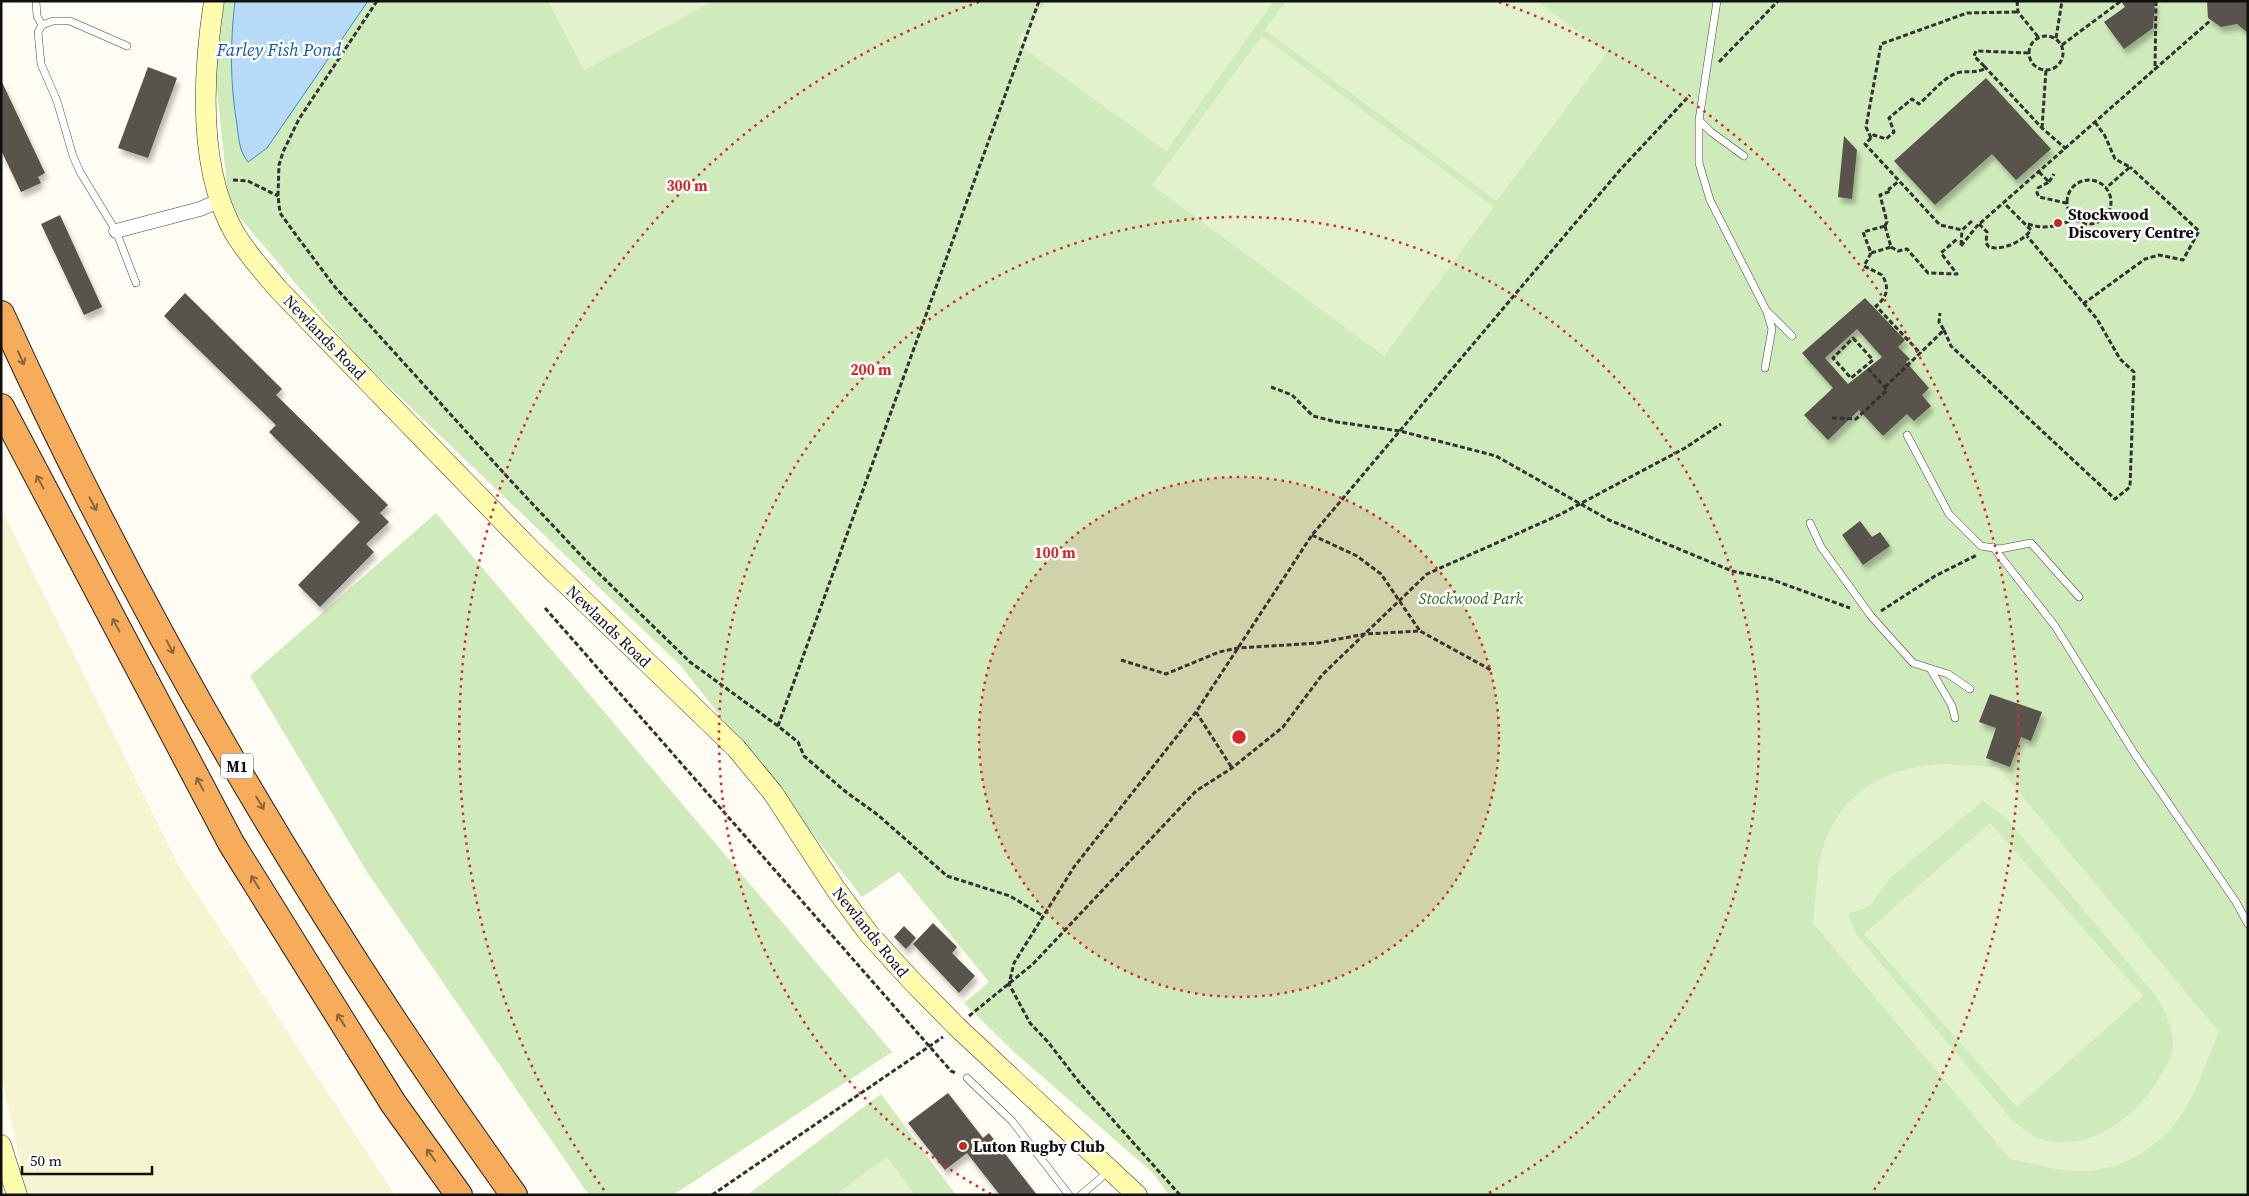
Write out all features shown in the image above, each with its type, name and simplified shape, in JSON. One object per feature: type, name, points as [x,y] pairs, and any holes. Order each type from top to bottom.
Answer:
[{"type":"highway","name":"M1","points":[[1,314],[54,430],[199,702],[358,968],[514,1195]]},
{"type":"highway","name":"M1","points":[[1,407],[231,843],[393,1103],[459,1195]]},
{"type":"main road","name":"Newlands Road","points":[[214,1],[205,72],[206,114],[215,178],[221,200],[230,224],[246,251],[278,289],[532,551],[736,748],[773,793],[834,888],[870,934],[956,1026],[1138,1195]]},
{"type":"main road","points":[[1,1145],[17,1195]]},
{"type":"street","points":[[116,231],[200,209],[221,200]]},
{"type":"lane","points":[[36,1],[38,16],[42,25]]},
{"type":"lane","points":[[1716,1],[1699,120],[1699,163],[1710,200],[1768,312],[1772,329],[1765,368]]},
{"type":"lane","points":[[128,46],[70,21],[53,21],[42,25],[38,32],[41,64],[57,101],[73,156],[80,172],[116,231],[136,283]]},
{"type":"lane","points":[[1699,120],[1711,132],[1744,156]]},
{"type":"lane","points":[[1768,312],[1792,336]]},
{"type":"lane","points":[[1906,434],[1949,514],[1981,546],[2000,549],[2031,543],[2079,596]]},
{"type":"lane","points":[[1810,523],[1821,547],[1871,616],[1914,662],[1930,670],[1948,674],[1970,689]]},
{"type":"lane","points":[[1992,548],[2055,626],[2134,753],[2236,902],[2248,924]]},
{"type":"lane","points":[[1930,670],[1952,706],[1955,718]]},
{"type":"lane","points":[[967,1078],[1012,1121],[1069,1195]]},
{"type":"lane","points":[[1081,1195],[1111,1169]]},
{"type":"path","points":[[377,1],[299,119],[283,152],[279,165],[278,196],[280,213],[335,287],[510,481],[589,564],[690,662],[798,742],[804,756],[846,792],[878,815],[947,876],[1010,896],[1043,916]]},
{"type":"path","points":[[778,726],[1039,1]]},
{"type":"path","points":[[2017,1],[2018,12],[2039,38]]},
{"type":"path","points":[[2056,39],[2062,1]]},
{"type":"path","points":[[2062,45],[2121,1]]},
{"type":"path","points":[[2155,69],[2156,1]]},
{"type":"path","points":[[1871,138],[1866,127],[1881,44],[1967,13],[2018,12]]},
{"type":"path","points":[[1972,221],[1962,230],[1961,246],[1979,224],[2211,20]]},
{"type":"path","points":[[2049,36],[2056,39],[2062,45],[2063,56],[2061,62],[2052,69],[2046,70],[2035,65],[2030,53],[2031,45],[2039,38],[2049,36]]},
{"type":"path","points":[[2030,53],[1976,52],[1974,56],[2042,128],[2066,149]]},
{"type":"path","points":[[1962,230],[1940,225],[1865,144],[1874,135],[1886,140],[1894,132],[1889,118],[1912,99],[1919,104],[1950,78],[1961,72],[1976,73],[1984,69],[1984,66]]},
{"type":"path","points":[[2042,128],[2046,70]]},
{"type":"path","points":[[2083,304],[2144,259],[2159,255],[2183,260],[2198,231],[2130,167],[2115,158],[2105,136],[2095,122]]},
{"type":"path","points":[[2106,188],[2130,167]]},
{"type":"path","points":[[1180,1195],[1079,1082],[1048,1042],[1030,1024],[1009,984],[1014,963],[1074,867],[1196,712],[1312,535],[1620,170]]},
{"type":"path","points":[[2039,172],[2049,182]]},
{"type":"path","points":[[2054,174],[2049,182],[2038,188],[2039,197],[2066,203]]},
{"type":"path","points":[[215,178],[248,181],[278,196]]},
{"type":"path","points":[[1899,181],[1890,189],[1891,191],[1880,195],[1887,222],[1885,226],[1891,247],[1898,251],[1907,249],[1928,273],[1957,274],[1941,253],[1957,239]]},
{"type":"path","points":[[2094,181],[2106,188],[2111,197],[2111,208],[2106,216],[2098,223],[2089,225],[2079,223],[2074,219],[2066,203],[2071,188],[2079,182],[2094,181]]},
{"type":"path","points":[[1979,224],[1987,232],[1986,243],[1989,247],[1996,249],[2027,236],[2031,230],[2027,224],[2009,210],[2004,203]]},
{"type":"path","points":[[2027,224],[2044,228],[2063,224],[2074,219]]},
{"type":"path","points":[[1871,253],[1863,232],[1885,226]]},
{"type":"path","points":[[1940,313],[1939,322],[1951,346],[2115,499],[2130,487],[2134,372],[2120,359],[2097,319],[2027,236]]},
{"type":"path","points":[[1891,247],[1871,253],[1864,266],[1882,275],[1887,289],[1886,296],[1876,306],[1921,354]]},
{"type":"path","points":[[1885,387],[1944,330]]},
{"type":"path","points":[[1853,338],[1873,360],[1866,366],[1851,378],[1833,358],[1853,338]]},
{"type":"path","points":[[1832,418],[1856,419],[1888,390],[1866,366]]},
{"type":"path","points":[[1271,386],[1292,395],[1313,416],[1337,422],[1400,431],[1496,456],[1609,520],[1732,571],[1770,579],[1871,616],[1935,576],[1992,548]]},
{"type":"path","points":[[712,1195],[930,1046],[1033,964],[1196,791],[1232,768],[1283,727],[1322,675],[1426,574],[1559,515],[1685,448],[1721,424]]},
{"type":"path","points":[[1312,535],[1358,556],[1381,574],[1420,631],[1490,670]]},
{"type":"path","points":[[545,608],[951,1071],[967,1078]]},
{"type":"path","points":[[1121,660],[1166,674],[1219,652],[1238,648],[1318,643],[1365,634],[1420,631]]},
{"type":"path","points":[[1196,712],[1232,768]]},
{"type":"green space","name":"Stockwood Park","points":[[225,1],[2248,1],[2248,1195],[1169,1195],[1153,1173],[1014,1052],[964,1003],[989,982],[899,872],[862,897],[681,666],[357,356],[229,205],[213,52]]},
{"type":"green space","points":[[548,1],[714,1],[584,70]]},
{"type":"green space","points":[[1046,1],[1274,1],[1166,151],[1016,43]]},
{"type":"green space","points":[[1286,1],[1537,1],[1607,53],[1497,201],[1265,30]]},
{"type":"green space","points":[[1262,36],[1494,207],[1384,356],[1152,185]]},
{"type":"green space","points":[[1,508],[180,868],[395,1195],[27,1195],[1,1074]]},
{"type":"green space","points":[[436,513],[892,1052],[673,1195],[589,1195],[367,872],[250,676]]},
{"type":"green space","points":[[1943,764],[1998,767],[2219,1032],[2185,1109],[2164,1135],[2138,1155],[2123,1163],[2091,1171],[2057,1169],[2010,1159],[1813,923],[1818,870],[1824,846],[1833,825],[1845,807],[1860,792],[1877,781],[1897,772]],"holes":[[[1983,801],[2007,819],[2156,996],[2165,1012],[2173,1036],[2173,1050],[2167,1064],[2144,1099],[2132,1112],[2103,1132],[2070,1142],[2042,1140],[2013,1121],[1856,934],[1848,914],[1870,906],[1888,880]]]},
{"type":"green space","points":[[1990,823],[2143,996],[2017,1107],[1864,934]]},
{"type":"green space","points":[[881,1094],[956,1195],[747,1195]]},
{"type":"green space","points":[[887,1157],[915,1195],[835,1195]]},
{"type":"water","name":"Farley Fish Pond","points":[[235,1],[368,1],[267,148],[248,162],[240,145],[233,94],[232,33]]},
{"type":"building","points":[[2121,1],[2155,1],[2153,28],[2124,49],[2104,22],[2125,7]]},
{"type":"building","points":[[2207,1],[2248,1],[2248,33],[2237,24],[2221,27],[2208,18]]},
{"type":"building","points":[[148,67],[177,78],[148,158],[118,148]]},
{"type":"building","points":[[1986,78],[2051,149],[2016,180],[1992,154],[1935,205],[1894,161]]},
{"type":"building","points":[[1,80],[45,173],[38,177],[41,183],[21,192],[1,150]]},
{"type":"building","points":[[1844,136],[1857,150],[1852,199],[1838,197]]},
{"type":"building","points":[[60,215],[102,307],[84,315],[41,224]]},
{"type":"building","points":[[185,293],[282,389],[276,395],[388,505],[380,513],[389,522],[366,544],[374,552],[320,607],[298,585],[360,522],[269,432],[276,425],[164,316]]},
{"type":"building","points":[[1865,298],[1905,340],[1898,347],[1910,359],[1906,362],[1929,388],[1922,395],[1931,406],[1914,421],[1907,414],[1883,436],[1859,410],[1828,440],[1804,415],[1833,388],[1802,353]],"holes":[[[1857,329],[1882,357],[1848,384],[1825,358]]]},
{"type":"building","points":[[1860,521],[1872,537],[1880,532],[1890,546],[1863,565],[1842,535]]},
{"type":"building","points":[[1990,694],[2042,712],[2031,741],[2021,737],[2010,767],[1986,758],[1996,728],[1979,722]]},
{"type":"building","points":[[933,923],[957,947],[952,953],[975,976],[959,993],[913,944]]},
{"type":"building","points":[[904,926],[916,938],[906,949],[894,937]]},
{"type":"building","name":"Luton Rugby Club","points":[[948,1093],[983,1138],[989,1133],[1037,1195],[1000,1195],[967,1153],[945,1170],[908,1123]]},
{"type":"place","name":"Stockwood Discovery Centre","points":[[2058,223]]},
{"type":"place","name":"Luton Rugby Club","points":[[963,1146]]}]
